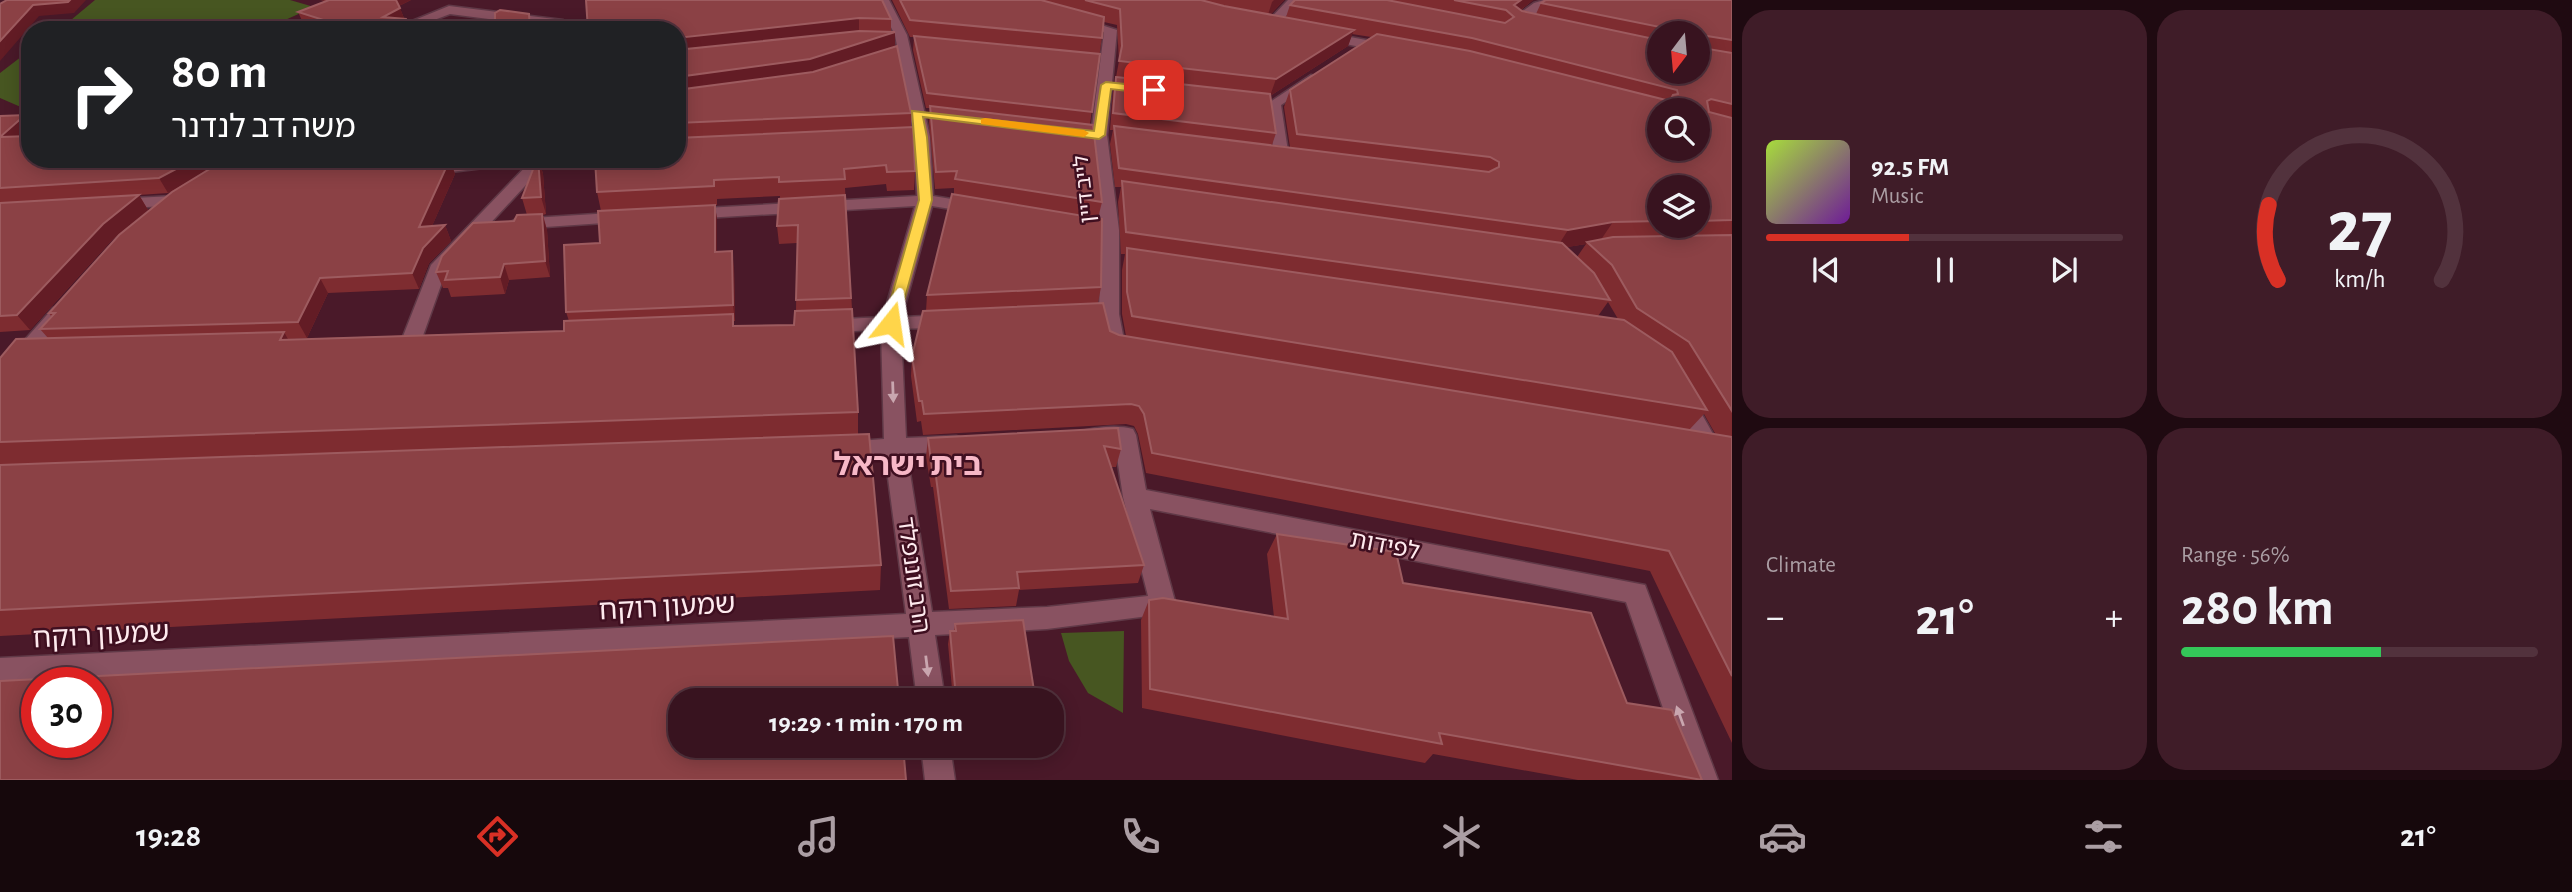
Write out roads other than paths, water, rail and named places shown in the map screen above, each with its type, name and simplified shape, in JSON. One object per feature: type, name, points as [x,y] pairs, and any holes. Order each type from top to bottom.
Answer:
[{"type":"street","name":"הרב זוננפלד","points":[[883,0],[923,114],[915,137],[925,200],[891,323],[894,447],[930,688]]},
{"type":"street","points":[[1270,26],[1295,0]]},
{"type":"street","points":[[1521,23],[1538,6],[1555,0]]},
{"type":"street","points":[[420,21],[449,10],[544,21]]},
{"type":"street","name":"לייב דיין","points":[[1060,17],[1111,30],[1102,62],[1113,86],[1099,135],[1112,194],[1103,229],[1116,261],[1103,314],[1115,345],[1156,352]]},
{"type":"street","points":[[1311,34],[1403,50]]},
{"type":"street","points":[[1347,56],[1366,44]]},
{"type":"street","points":[[1281,158],[1267,103],[1329,68]]},
{"type":"street","points":[[410,344],[437,269],[533,168]]},
{"type":"street","points":[[150,219],[190,191]]},
{"type":"street","points":[[674,214],[925,200],[991,211]]},
{"type":"street","points":[[93,206],[173,201]]},
{"type":"street","points":[[478,226],[646,216]]},
{"type":"street","points":[[0,381],[74,294]]},
{"type":"street","points":[[808,327],[973,320]]},
{"type":"street","points":[[0,356],[50,355]]},
{"type":"street","points":[[1671,380],[1709,447]]},
{"type":"street","name":"שמעון רוקח","points":[[0,671],[1047,618],[1163,605],[1135,497],[1125,435],[1070,438]]},
{"type":"street","points":[[826,449],[976,443]]},
{"type":"street","points":[[1685,443],[1732,451]]},
{"type":"street","name":"לפידות","points":[[1135,497],[1636,593],[1703,780]]},
{"type":"street","points":[[937,758],[940,780]]},
{"type":"district","name":"בית ישראל","points":[[908,464]]}]
